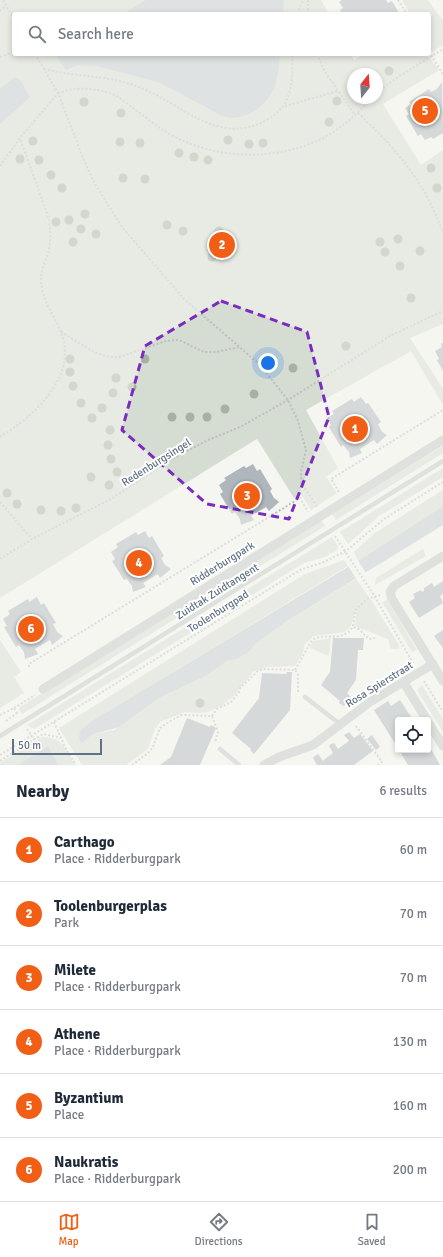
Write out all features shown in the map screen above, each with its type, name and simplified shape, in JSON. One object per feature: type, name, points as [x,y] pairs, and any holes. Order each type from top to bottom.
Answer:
[{"type":"street","name":"Ridderburgpark","points":[[43,689],[320,511],[344,502],[443,440]]},
{"type":"street","points":[[443,556],[394,586],[390,592],[392,599],[443,681]]},
{"type":"street","name":"Rosa Spierstraat","points":[[264,765],[279,757],[313,745],[370,702],[404,683],[432,664]]},
{"type":"street","points":[[404,683],[425,717]]},
{"type":"street","points":[[431,727],[443,746]]},
{"type":"lane","name":"Zuidtak Zuidtangent","points":[[0,736],[443,461]]},
{"type":"lane","points":[[305,697],[340,724]]},
{"type":"lane","points":[[220,749],[239,765]]},
{"type":"path","points":[[3,0],[12,16]]},
{"type":"path","points":[[297,12],[303,0]]},
{"type":"path","points":[[308,0],[308,12]]},
{"type":"path","points":[[398,0],[406,12]]},
{"type":"path","points":[[0,11],[6,5]]},
{"type":"path","points":[[383,88],[398,77],[443,49]]},
{"type":"path","points":[[0,57],[12,53]]},
{"type":"path","points":[[29,667],[29,664],[286,509],[300,498],[308,513],[320,511],[301,482],[301,472],[306,450],[298,421],[288,400],[259,364],[184,299],[122,227],[95,184],[83,158],[58,93],[36,56]]},
{"type":"path","points":[[285,106],[293,74],[292,56]]},
{"type":"path","points":[[318,56],[325,72],[355,115]]},
{"type":"path","points":[[432,56],[443,74]]},
{"type":"path","points":[[44,69],[74,76],[115,80],[137,86],[161,97],[186,114],[212,125],[231,129],[254,127],[269,119],[285,106],[338,91]]},
{"type":"path","points":[[0,166],[20,138],[58,93],[77,88],[94,88],[115,95],[185,142],[226,153],[254,154],[286,151],[324,137],[355,115],[366,104]]},
{"type":"path","points":[[358,112],[403,158],[436,213],[443,233]]},
{"type":"path","points":[[0,437],[25,420],[39,407],[54,388],[64,362],[64,349],[61,332],[44,297],[40,279],[51,239],[48,211],[20,138]]},
{"type":"path","name":"Redenburgsingel","points":[[0,559],[32,539],[111,499],[172,459],[202,443],[240,427],[288,400],[390,336],[443,311]]},
{"type":"path","points":[[61,332],[93,351],[111,357],[119,357],[166,341],[179,340],[204,352],[216,352],[240,347]]},
{"type":"path","points":[[344,502],[331,479],[443,410]]},
{"type":"path","name":"Toolenburgpad","points":[[0,755],[300,570],[324,562],[346,551],[384,518],[443,482]]},
{"type":"path","points":[[0,502],[32,539]]},
{"type":"path","points":[[331,530],[366,583],[443,712]]},
{"type":"path","points":[[295,670],[312,640],[323,636],[339,636],[347,634],[352,627],[356,609],[367,599],[374,597]]},
{"type":"path","points":[[352,627],[359,630],[369,639],[374,638]]},
{"type":"path","points":[[212,716],[217,710],[231,702],[239,692],[240,688],[258,671],[282,669],[295,670]]},
{"type":"path","points":[[295,670],[298,674],[298,693],[305,697]]},
{"type":"path","points":[[14,708],[43,689]]},
{"type":"path","points":[[0,715],[7,712]]},
{"type":"path","points":[[6,721],[17,713]]},
{"type":"path","points":[[132,765],[148,753],[153,747],[160,728],[172,720],[182,715],[212,716]]},
{"type":"path","points":[[212,716],[218,732],[215,745],[220,749]]},
{"type":"path","points":[[350,717],[382,762],[378,765]]},
{"type":"path","points":[[54,722],[76,765]]},
{"type":"path","points":[[0,761],[43,734],[61,738]]},
{"type":"path","points":[[31,736],[34,740]]},
{"type":"highlighted area","points":[[221,301],[307,332],[329,417],[289,519],[207,504],[122,430],[145,346]]},
{"type":"shaded area","points":[[0,0],[321,0],[328,12],[12,12],[12,56],[352,56],[354,60],[360,56],[428,56],[439,70],[383,104],[421,165],[443,150],[443,324],[410,338],[443,389],[443,405],[411,351],[306,410],[338,468],[326,477],[337,493],[311,510],[301,494],[294,498],[257,439],[0,598]]},
{"type":"shaded area","points":[[146,0],[284,0],[283,12],[126,12]]},
{"type":"shaded area","points":[[402,0],[428,0],[443,21],[443,45],[432,52],[431,50],[431,12],[409,12]]},
{"type":"shaded area","points":[[280,56],[277,79],[267,100],[254,111],[240,117],[233,118],[225,117],[158,82],[97,66],[78,65],[66,70],[57,57]]},
{"type":"shaded area","points":[[15,77],[20,80],[30,97],[0,124],[0,89]]},
{"type":"shaded area","points":[[443,446],[443,453],[336,520],[332,514]]},
{"type":"shaded area","points":[[443,468],[443,477],[379,516],[348,544],[340,532]]},
{"type":"shaded area","points":[[443,490],[443,506],[358,561],[354,552],[375,533]]},
{"type":"shaded area","points":[[443,506],[443,525],[290,619],[255,644],[249,652],[237,659],[227,661],[206,676],[159,698],[119,727],[91,735],[82,743],[79,737],[81,730],[95,719],[358,561]]},
{"type":"shaded area","points":[[321,520],[325,526],[22,714],[19,710],[20,707]]},
{"type":"shaded area","points":[[332,537],[338,546],[337,550],[325,557],[304,563],[34,729],[27,725]]},
{"type":"shaded area","points":[[423,549],[426,556],[375,585],[376,578]]},
{"type":"shaded area","points":[[344,560],[348,566],[95,719],[82,742],[91,735],[114,730],[159,698],[206,676],[227,661],[237,659],[249,652],[255,644],[290,619],[356,579],[399,645],[399,649],[391,649],[388,639],[355,626],[357,607],[351,626],[345,632],[314,636],[305,644],[302,655],[295,666],[266,667],[253,672],[233,697],[221,706],[208,712],[185,712],[160,722],[155,729],[148,749],[126,765],[82,765],[59,728],[305,574]]},
{"type":"shaded area","points":[[387,600],[417,650],[412,652],[382,602]]},
{"type":"shaded area","points":[[331,638],[329,656],[310,648],[313,641]]},
{"type":"shaded area","points":[[0,640],[21,672],[14,677],[24,693],[0,708]]},
{"type":"shaded area","points":[[422,685],[443,719],[443,732],[417,690]]},
{"type":"shaded area","points":[[42,737],[55,739],[63,745],[75,765],[59,765],[48,747],[18,765],[0,765],[0,763]]},
{"type":"shaded area","points":[[48,746],[59,765],[18,765]]},
{"type":"pier","points":[[357,559],[367,575],[357,580],[347,564]]},
{"type":"building","points":[[342,0],[386,0],[388,3],[392,1],[398,12],[342,12],[340,10],[343,8],[339,2]]},
{"type":"building","points":[[442,82],[443,133],[433,139],[431,137],[425,140],[421,134],[418,136],[406,116],[409,114],[405,108],[411,104],[409,102],[429,89],[431,92],[437,89]]},
{"type":"building","points":[[443,343],[443,371],[437,360],[439,359],[435,351],[442,347],[441,344]]},
{"type":"building","points":[[361,397],[366,404],[368,403],[381,422],[378,424],[382,432],[387,435],[377,444],[374,440],[360,449],[362,453],[350,458],[349,452],[343,445],[341,447],[329,427],[331,425],[327,418],[334,414],[332,411],[352,399],[354,402]]},
{"type":"building","points":[[253,464],[257,471],[260,469],[272,489],[270,491],[274,498],[279,502],[269,511],[266,507],[251,516],[254,520],[241,525],[240,519],[235,512],[232,514],[220,494],[223,492],[219,485],[226,480],[224,478],[244,466],[246,468]]},
{"type":"building","points":[[145,531],[149,538],[152,536],[164,556],[161,558],[165,565],[171,569],[160,578],[158,574],[143,583],[146,587],[133,592],[132,586],[127,579],[124,580],[112,561],[115,559],[111,552],[118,547],[116,544],[136,532],[138,535]]},
{"type":"building","points":[[443,581],[443,594],[440,596],[443,603],[419,618],[409,602],[415,598],[413,594],[421,590],[422,592],[424,591],[424,588],[432,583],[434,587]]},
{"type":"building","points":[[37,597],[41,605],[44,603],[56,623],[53,624],[57,632],[63,636],[52,645],[50,640],[35,649],[38,654],[25,659],[24,652],[19,645],[16,647],[4,627],[7,626],[3,619],[10,614],[8,611],[28,599],[29,602]]},
{"type":"building","points":[[443,630],[443,648],[434,636]]},
{"type":"building","points":[[333,638],[364,638],[363,650],[358,650],[356,680],[347,693],[351,697],[344,706],[321,685],[330,672]]},
{"type":"building","points":[[287,672],[292,672],[290,710],[254,754],[250,750],[251,749],[232,733],[259,698],[262,673],[286,674]]},
{"type":"building","points":[[400,700],[411,717],[395,717],[395,743],[374,710],[388,701],[391,706]]},
{"type":"building","points":[[187,718],[210,727],[211,725],[216,728],[200,765],[160,765],[171,757]]},
{"type":"building","points":[[349,732],[354,738],[360,734],[373,751],[354,765],[317,765],[313,758],[318,754],[323,761],[333,753],[329,746],[331,744],[334,743],[338,749],[349,741],[344,735]]},
{"type":"building","points":[[372,735],[380,747],[376,750],[367,739]]},
{"type":"building","points":[[431,749],[440,765],[408,765],[401,753],[431,753]]},
{"type":"place","name":"Byzantium","points":[[425,111]]},
{"type":"place","name":"Toolenburgerplas","points":[[222,245]]},
{"type":"place","name":"Carthago","points":[[355,429]]},
{"type":"place","name":"Milete","points":[[247,496]]},
{"type":"place","name":"Athene","points":[[139,563]]},
{"type":"place","name":"Naukratis","points":[[31,629]]}]
